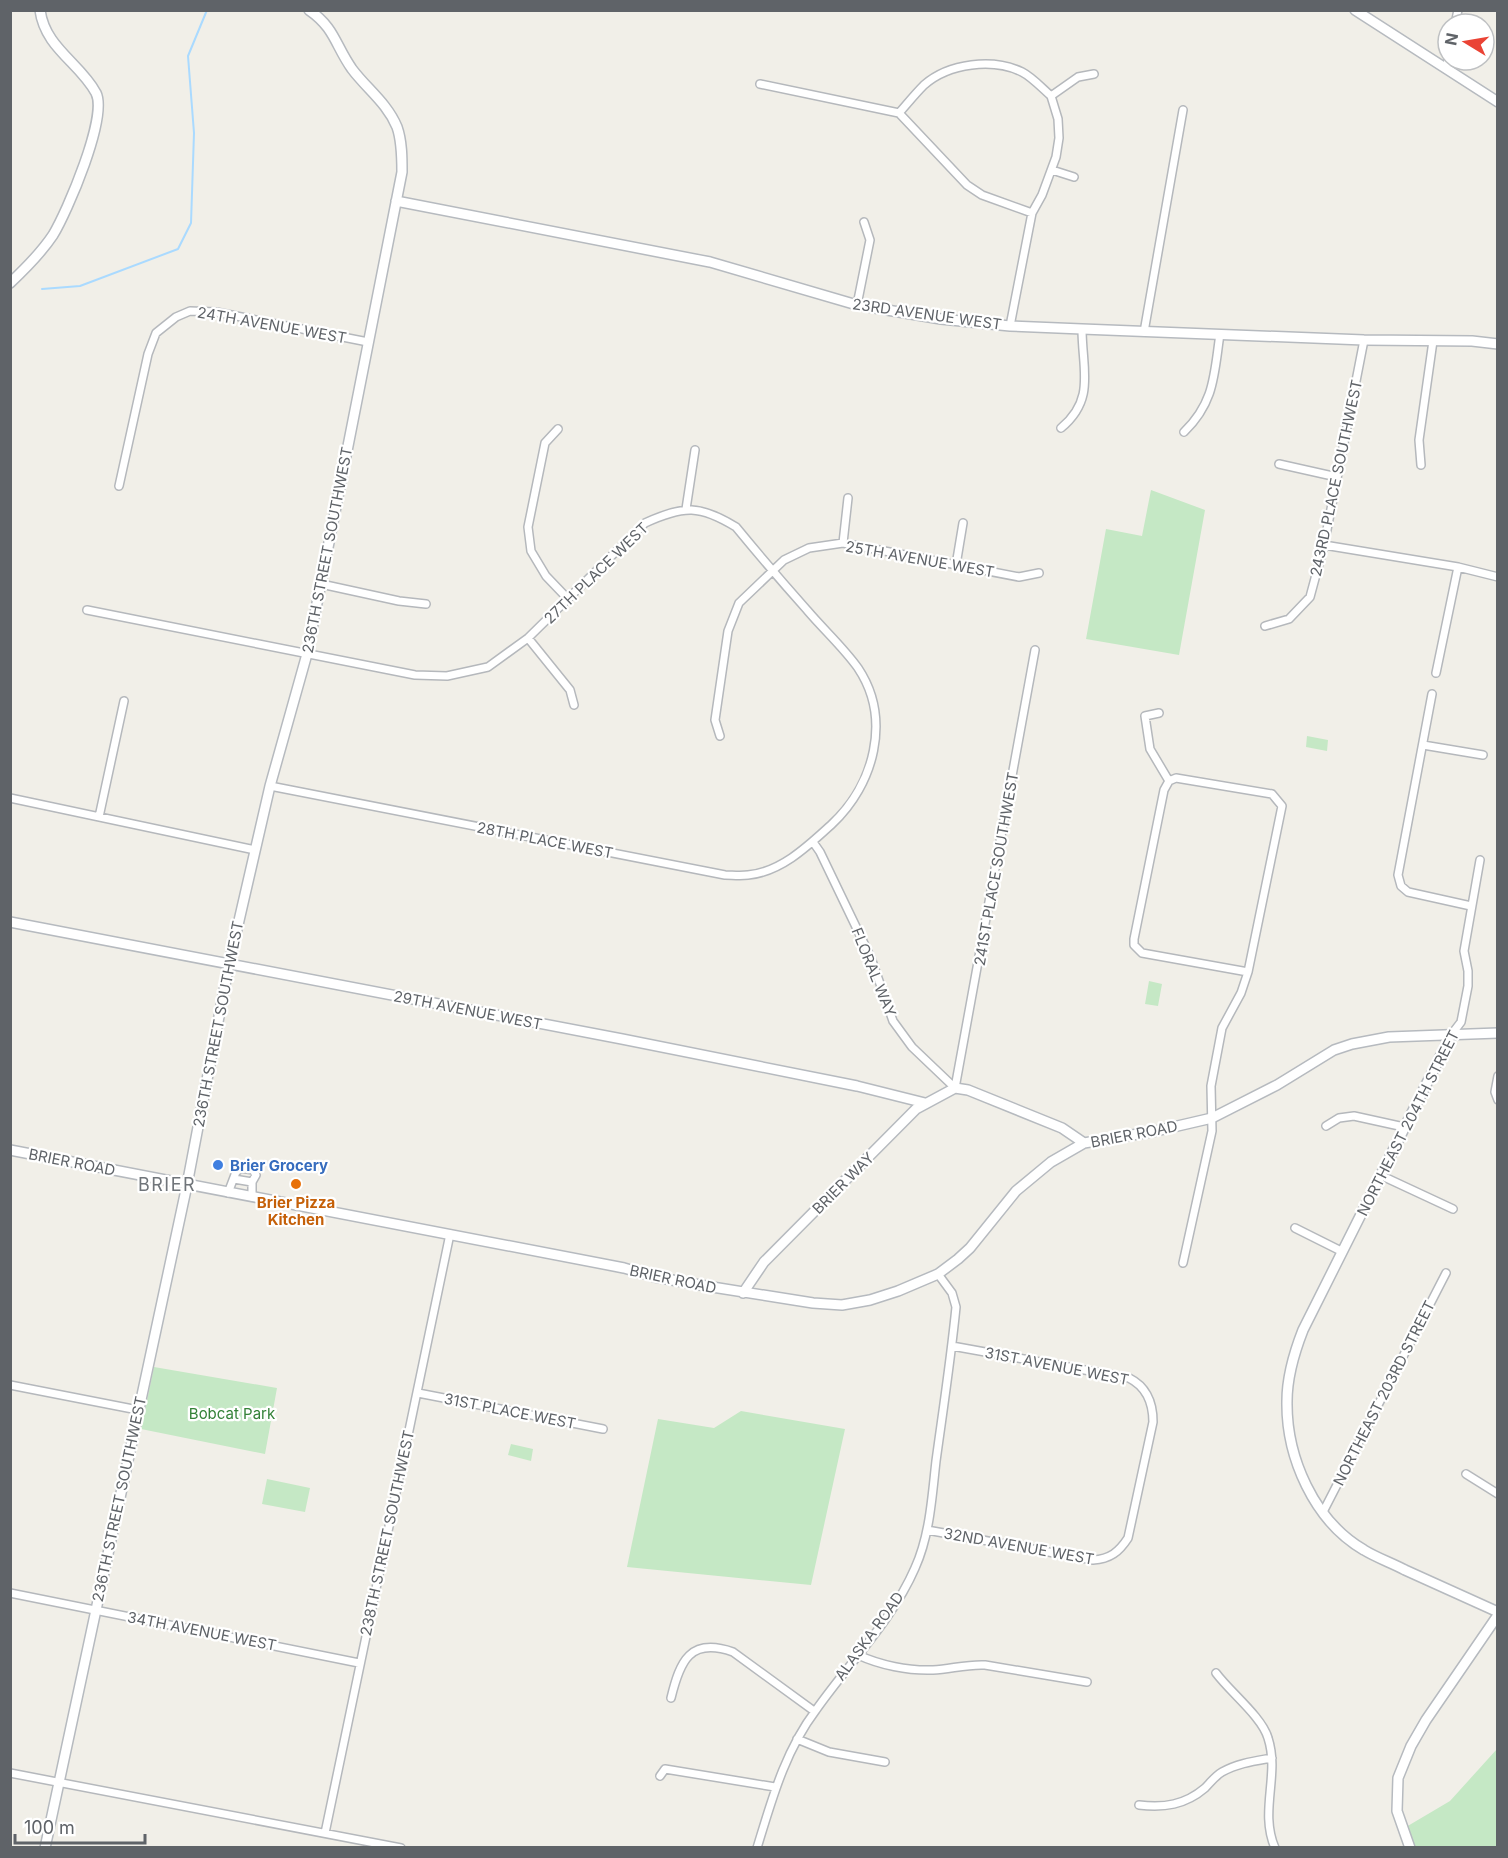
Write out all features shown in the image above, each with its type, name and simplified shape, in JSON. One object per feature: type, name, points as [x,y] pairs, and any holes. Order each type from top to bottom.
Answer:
[{"type":"street","points":[[10,283],[40,253],[65,213],[74,194],[98,112],[97,94],[49,36],[40,10]]},
{"type":"street","name":"236TH STREET SOUTHWEST","points":[[45,1848],[186,1185],[229,964],[270,786],[307,654],[402,172],[398,129],[388,109],[352,68],[333,33],[321,19],[309,10]]},
{"type":"street","points":[[1355,10],[1436,58]]},
{"type":"street","points":[[899,113],[926,84],[947,72],[968,66],[989,64],[1006,66],[1024,73],[1051,96],[1058,119],[1059,138],[1052,170],[1032,213],[1010,326]]},
{"type":"street","points":[[1458,72],[1495,100]]},
{"type":"street","points":[[1051,96],[1078,78],[1094,74]]},
{"type":"street","points":[[760,84],[899,113],[968,185],[982,195],[1032,213]]},
{"type":"street","points":[[1144,332],[1183,110]]},
{"type":"street","points":[[1052,170],[1074,177]]},
{"type":"street","name":"23RD AVENUE WEST","points":[[396,201],[710,262],[857,305],[940,319],[1010,326],[1364,340],[1472,341],[1497,344]]},
{"type":"street","points":[[857,305],[870,240],[864,222]]},
{"type":"street","name":"24TH AVENUE WEST","points":[[119,486],[148,354],[156,333],[176,317],[190,311],[216,312],[368,342]]},
{"type":"street","points":[[1061,428],[1080,408],[1085,386],[1082,329]]},
{"type":"street","points":[[1185,432],[1203,411],[1210,393],[1220,334]]},
{"type":"street","name":"243RD PLACE SOUTHWEST","points":[[1265,626],[1289,619],[1310,597],[1324,545],[1364,340]]},
{"type":"street","points":[[1421,465],[1419,440],[1432,341]]},
{"type":"street","points":[[558,429],[545,443],[528,526],[531,550],[546,576],[568,599]]},
{"type":"street","points":[[686,509],[695,450]]},
{"type":"street","points":[[1279,464],[1337,477]]},
{"type":"street","points":[[843,543],[848,498]]},
{"type":"street","name":"27TH PLACE WEST","points":[[87,610],[415,675],[447,676],[488,667],[528,638],[645,523],[663,514],[686,509],[714,514],[736,527],[858,669],[874,704],[876,737],[871,762],[861,789],[836,821],[813,842]]},
{"type":"street","points":[[956,565],[963,523]]},
{"type":"street","name":"25TH AVENUE WEST","points":[[720,736],[715,720],[728,631],[739,603],[784,560],[809,548],[843,543],[1019,577],[1039,573]]},
{"type":"street","points":[[1324,545],[1411,558],[1497,577]]},
{"type":"street","points":[[1436,673],[1458,567]]},
{"type":"street","points":[[321,584],[399,601],[426,604]]},
{"type":"street","points":[[528,638],[570,690],[574,705]]},
{"type":"street","name":"241ST PLACE SOUTHWEST","points":[[955,1088],[1035,651]]},
{"type":"street","points":[[1432,694],[1398,875],[1401,886],[1408,892],[1471,906]]},
{"type":"street","points":[[99,817],[124,701]]},
{"type":"street","points":[[1159,713],[1144,716],[1150,749],[1168,781]]},
{"type":"street","points":[[1423,745],[1483,756]]},
{"type":"street","points":[[1183,1263],[1212,1131],[1211,1086],[1222,1028],[1241,993],[1248,972],[1282,806],[1272,794],[1176,778],[1168,781],[1164,790],[1134,945],[1142,953],[1248,972]]},
{"type":"street","name":"28TH PLACE WEST","points":[[270,786],[725,875],[748,875],[766,870],[781,864],[813,842]]},
{"type":"street","points":[[10,798],[255,850]]},
{"type":"street","name":"FLORAL WAY","points":[[813,842],[871,958],[893,1021],[912,1047],[955,1088]]},
{"type":"street","name":"NORTHEAST 204TH STREET","points":[[1480,860],[1464,951],[1468,986],[1461,1022],[1451,1035],[1303,1330],[1289,1374],[1287,1401],[1288,1423],[1295,1455],[1309,1490],[1337,1531],[1364,1550],[1497,1613]]},
{"type":"street","name":"29TH AVENUE WEST","points":[[10,922],[622,1039],[857,1086],[925,1103]]},
{"type":"street","name":"BRIER ROAD","points":[[10,1150],[450,1234],[743,1293],[842,1305],[890,1294],[938,1274],[970,1248],[1016,1191],[1051,1162],[1084,1143],[1156,1131],[1212,1118],[1277,1085],[1334,1050],[1352,1044],[1389,1037],[1497,1033]]},
{"type":"street","points":[[1496,1096],[1497,1076]]},
{"type":"street","points":[[955,1088],[968,1090],[1062,1128],[1084,1143]]},
{"type":"street","name":"BRIER WAY","points":[[743,1293],[764,1262],[916,1108],[955,1088]]},
{"type":"street","points":[[1326,1126],[1339,1118],[1354,1116],[1404,1127]]},
{"type":"street","points":[[228,1193],[236,1172],[241,1168],[253,1170],[256,1175],[252,1182],[252,1197]]},
{"type":"street","points":[[1380,1176],[1453,1209]]},
{"type":"street","points":[[234,1179],[252,1182]]},
{"type":"street","points":[[1294,1228],[1341,1251]]},
{"type":"street","name":"238TH STREET SOUTHWEST","points":[[325,1833],[450,1234]]},
{"type":"street","name":"NORTHEAST 203RD STREET","points":[[1323,1512],[1446,1273]]},
{"type":"street","name":"ALASKA ROAD","points":[[757,1848],[775,1787],[797,1739],[814,1712],[894,1608],[916,1567],[927,1530],[956,1307],[952,1293],[938,1274]]},
{"type":"street","name":"31ST AVENUE WEST","points":[[952,1346],[1129,1378],[1144,1389],[1151,1403],[1153,1422],[1128,1538],[1112,1556]]},
{"type":"street","points":[[10,1385],[138,1410]]},
{"type":"street","name":"31ST PLACE WEST","points":[[417,1393],[603,1429]]},
{"type":"street","points":[[1466,1474],[1497,1494]]},
{"type":"street","name":"32ND AVENUE WEST","points":[[927,1530],[1093,1560],[1112,1556]]},
{"type":"street","name":"34TH AVENUE WEST","points":[[10,1593],[359,1663]]},
{"type":"street","points":[[1410,1848],[1403,1834],[1397,1811],[1398,1778],[1411,1746],[1426,1720],[1497,1613]]},
{"type":"street","points":[[671,1698],[678,1671],[690,1653],[705,1647],[720,1647],[733,1652],[814,1712]]},
{"type":"street","points":[[858,1654],[867,1659],[908,1669],[933,1670],[986,1665],[1087,1682]]},
{"type":"street","points":[[1216,1673],[1261,1724],[1268,1737],[1272,1758],[1268,1829],[1275,1848]]},
{"type":"street","points":[[797,1739],[829,1752],[885,1762]]},
{"type":"street","points":[[1138,1805],[1158,1807],[1174,1805],[1192,1798],[1220,1773],[1238,1765],[1272,1758]]},
{"type":"street","points":[[660,1776],[665,1769],[775,1787]]},
{"type":"street","points":[[10,1773],[401,1848]]},
{"type":"green space","points":[[1151,490],[1205,510],[1179,655],[1086,639],[1106,529],[1142,536]]},
{"type":"green space","points":[[1307,736],[1328,740],[1327,751],[1306,747]]},
{"type":"green space","points":[[1149,981],[1162,984],[1158,1006],[1145,1004]]},
{"type":"green space","name":"Bobcat Park","points":[[154,1367],[277,1388],[265,1454],[141,1429]]},
{"type":"green space","points":[[741,1411],[845,1429],[811,1585],[627,1567],[658,1419],[714,1428]]},
{"type":"green space","points":[[511,1444],[533,1449],[531,1461],[508,1455]]},
{"type":"green space","points":[[267,1479],[310,1488],[305,1512],[262,1504]]},
{"type":"green space","points":[[1497,1749],[1497,1847],[1413,1847],[1406,1827],[1450,1801]]},
{"type":"waterway","points":[[42,289],[80,286],[178,249],[191,223],[194,133],[188,56],[207,10]]},
{"type":"place","name":"Brier Grocery","points":[[218,1165]]},
{"type":"place","name":"Brier Pizza Kitchen","points":[[296,1184]]},
{"type":"district","name":"BRIER","points":[[167,1184]]}]
